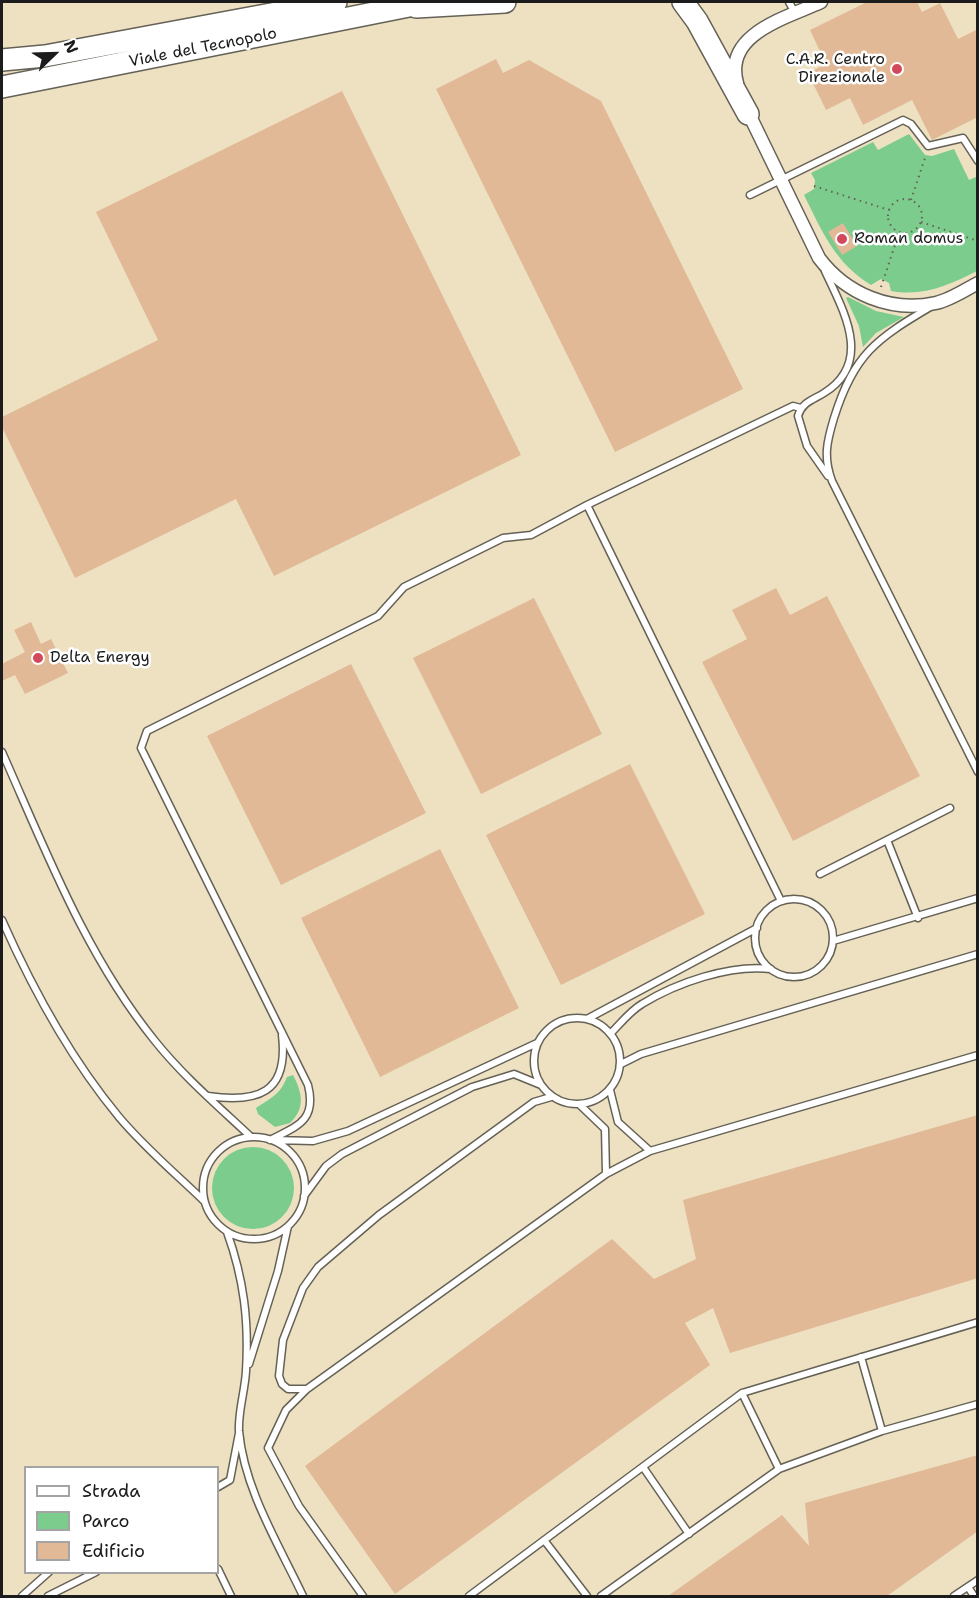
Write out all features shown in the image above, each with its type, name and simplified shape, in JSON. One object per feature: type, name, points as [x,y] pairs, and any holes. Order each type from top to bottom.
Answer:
[{"type":"highway","name":"Viale del Tecnopolo","points":[[2,60],[45,56],[336,2]]},
{"type":"highway","points":[[404,7],[429,2]]},
{"type":"highway","points":[[404,7],[505,2]]},
{"type":"highway","points":[[683,2],[697,21],[748,114]]},
{"type":"highway","name":"Viale del Tecnopolo","points":[[2,87],[404,7]]},
{"type":"street","points":[[821,2],[754,34],[738,54],[735,75],[748,114],[819,258],[834,276],[863,295],[891,305],[908,307],[938,303],[978,283]]},
{"type":"lane","points":[[789,2],[795,14]]},
{"type":"lane","points":[[750,195],[903,120],[911,124],[928,146],[961,137],[968,141],[978,161]]},
{"type":"lane","points":[[819,258],[848,323],[852,348],[847,366],[835,385],[801,408],[798,423],[803,438],[832,481],[978,772]]},
{"type":"lane","points":[[832,481],[826,461],[826,444],[849,378],[877,342],[938,303]]},
{"type":"lane","points":[[270,1140],[296,1127],[305,1119],[310,1109],[310,1093],[305,1076],[141,748],[147,731],[378,615],[405,587],[503,538],[531,535],[587,505],[793,406],[801,408]]},
{"type":"lane","points":[[587,505],[781,902]]},
{"type":"lane","points":[[2,757],[71,905],[105,970],[153,1039],[251,1137]]},
{"type":"lane","points":[[820,874],[950,808]]},
{"type":"lane","points":[[887,840],[918,918]]},
{"type":"lane","points":[[833,941],[918,918],[978,898]]},
{"type":"lane","points":[[796,899],[812,903],[824,913],[831,926],[833,941],[830,955],[822,966],[810,974],[797,977],[783,976],[771,969],[757,951],[757,928],[762,916],[781,902],[796,899]]},
{"type":"lane","points":[[2,920],[47,1012],[97,1087],[139,1139],[204,1201]]},
{"type":"lane","points":[[586,1018],[757,928]]},
{"type":"lane","points":[[621,1064],[641,1054],[978,954]]},
{"type":"lane","points":[[611,1033],[641,1005],[709,974],[749,966],[771,969]]},
{"type":"lane","points":[[572,1018],[586,1018],[600,1024],[611,1033],[620,1053],[621,1064],[618,1078],[602,1098],[580,1105],[565,1103],[551,1096],[541,1085],[534,1064],[537,1043],[546,1030],[558,1022],[572,1018]]},
{"type":"lane","points":[[208,1095],[249,1099],[263,1093],[273,1083],[279,1071],[283,1058],[282,1032]]},
{"type":"lane","points":[[537,1043],[348,1131],[314,1140],[270,1140],[251,1137],[230,1144],[212,1158],[204,1179],[204,1201],[209,1214],[227,1232],[242,1238],[259,1239],[274,1235],[288,1226],[298,1212],[304,1196],[326,1166],[342,1154],[472,1087],[514,1074],[541,1085]]},
{"type":"lane","points":[[363,1596],[299,1506],[268,1448],[286,1410],[307,1389],[606,1174],[650,1151],[978,1055]]},
{"type":"lane","points":[[610,1090],[618,1122],[650,1151]]},
{"type":"lane","points":[[307,1389],[285,1388],[279,1376],[286,1328],[310,1277],[379,1215],[534,1102],[551,1096]]},
{"type":"lane","points":[[580,1105],[605,1129],[606,1174]]},
{"type":"lane","points":[[270,1140],[283,1146],[300,1168],[304,1196]]},
{"type":"lane","points":[[246,1373],[278,1271],[288,1226]]},
{"type":"lane","points":[[219,1486],[230,1480],[239,1430],[246,1373],[248,1316],[244,1288],[227,1232]]},
{"type":"lane","points":[[469,1596],[742,1393],[978,1322]]},
{"type":"lane","points":[[861,1358],[882,1431]]},
{"type":"lane","points":[[742,1393],[779,1469]]},
{"type":"lane","points":[[601,1596],[779,1469],[882,1431],[978,1404]]},
{"type":"lane","points":[[239,1430],[253,1489],[303,1596]]},
{"type":"lane","points":[[643,1467],[689,1534]]},
{"type":"lane","points":[[544,1540],[587,1596]]},
{"type":"lane","points":[[219,1571],[231,1596]]},
{"type":"lane","points":[[22,1596],[46,1574]]},
{"type":"lane","points":[[48,1596],[92,1574]]},
{"type":"lane","points":[[954,1596],[978,1580]]},
{"type":"lane","points":[[968,1587],[974,1596]]},
{"type":"path","points":[[911,200],[928,146]]},
{"type":"path","points":[[814,186],[889,210]]},
{"type":"path","points":[[900,200],[911,200],[919,206],[921,222],[915,231],[899,233],[888,222],[889,210],[900,200]]},
{"type":"path","points":[[921,222],[978,241]]},
{"type":"path","points":[[880,289],[899,233]]},
{"type":"green space","points":[[909,134],[925,155],[932,156],[954,149],[969,180],[976,177],[977,271],[936,288],[903,292],[891,291],[889,283],[881,279],[871,285],[848,267],[831,245],[804,195],[814,189],[815,180],[811,173],[873,142],[878,150]]},
{"type":"green space","points":[[846,298],[876,311],[904,317],[876,333],[863,347],[859,326]]},
{"type":"green space","points":[[293,1075],[301,1100],[298,1112],[290,1123],[275,1127],[258,1114],[256,1108],[274,1096],[287,1077]]},
{"type":"green space","points":[[253,1147],[269,1150],[282,1159],[291,1172],[294,1188],[291,1204],[282,1217],[269,1226],[253,1229],[237,1226],[224,1217],[215,1204],[212,1188],[215,1172],[224,1159],[237,1150]]},
{"type":"building","name":"C.A.R. Centro Direzionale","points":[[867,2],[917,2],[922,12],[940,3],[958,39],[978,29],[978,117],[932,140],[912,100],[863,125],[850,98],[826,110],[808,73],[826,64],[810,30]]},
{"type":"building","points":[[496,59],[503,73],[529,60],[601,101],[743,389],[615,452],[436,89]]},
{"type":"building","points":[[342,91],[521,455],[274,576],[236,499],[75,578],[2,427],[2,417],[158,340],[96,212]]},
{"type":"building","name":"Roman domus","points":[[843,223],[857,246],[842,255],[828,232]]},
{"type":"building","points":[[776,588],[790,615],[827,596],[920,776],[793,841],[702,662],[747,639],[732,610]]},
{"type":"building","points":[[534,598],[602,734],[481,794],[413,658]]},
{"type":"building","points":[[31,622],[41,644],[51,639],[68,673],[25,694],[15,675],[2,681],[2,664],[25,652],[14,630]]},
{"type":"building","points":[[351,664],[426,813],[281,885],[207,736]]},
{"type":"building","points":[[630,764],[705,914],[561,985],[486,835]]},
{"type":"building","points":[[440,849],[519,1008],[380,1077],[301,918]]},
{"type":"building","points":[[978,1115],[978,1278],[730,1353],[713,1308],[685,1323],[710,1365],[395,1594],[305,1466],[612,1239],[654,1279],[696,1259],[683,1200]]},
{"type":"building","points":[[978,1455],[978,1531],[887,1596],[668,1596],[782,1515],[809,1546],[805,1503]]},
{"type":"place","name":"C.A.R. Centro Direzionale","points":[[897,69]]},
{"type":"place","name":"Roman domus","points":[[842,239]]},
{"type":"place","name":"Delta Energy","points":[[38,658]]}]
